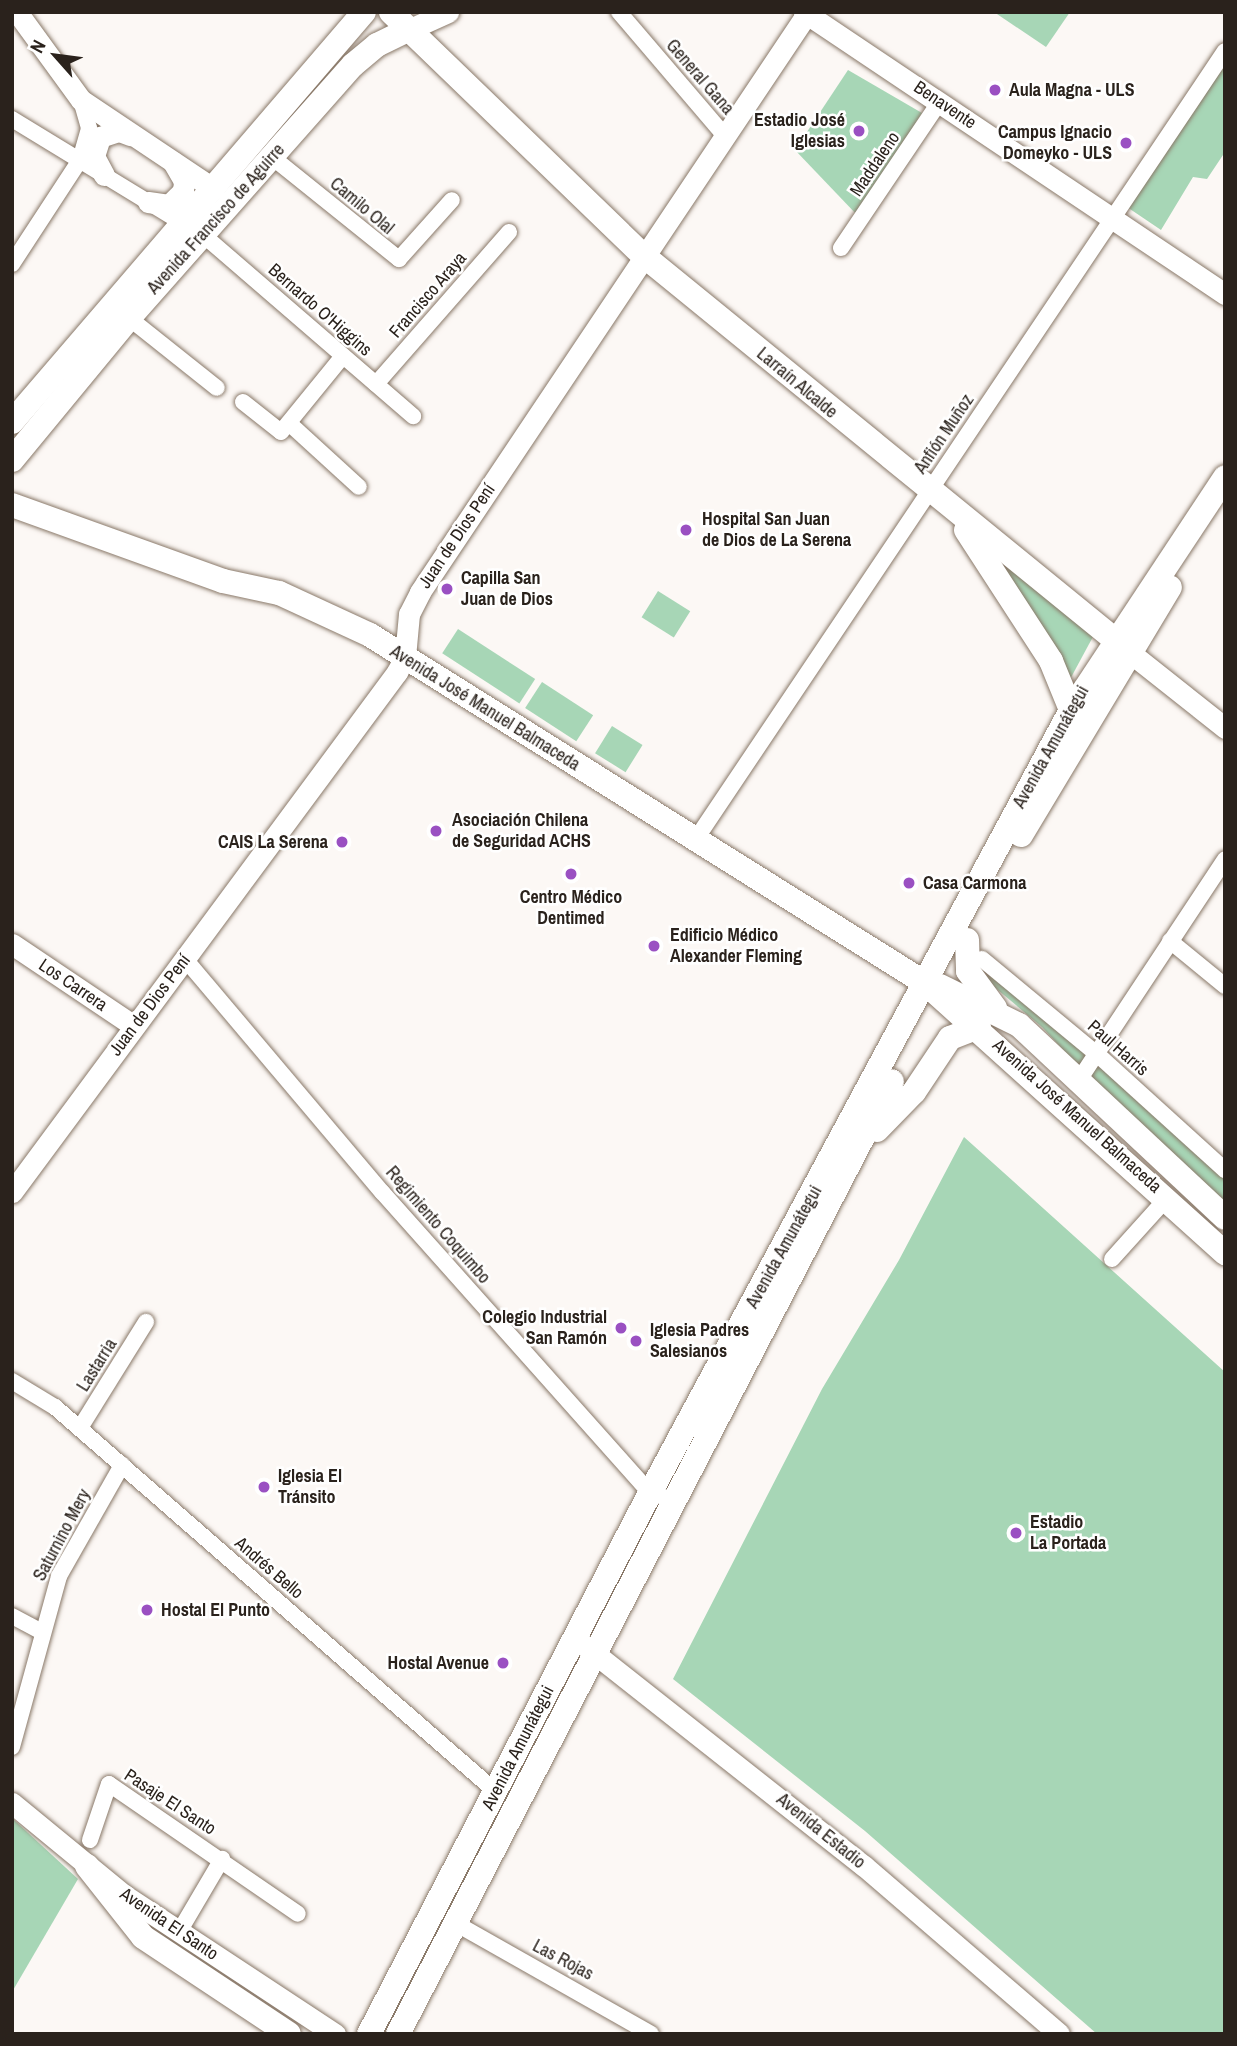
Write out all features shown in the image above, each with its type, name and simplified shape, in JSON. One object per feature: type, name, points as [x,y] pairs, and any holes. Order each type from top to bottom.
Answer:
[{"type":"main road","points":[[17,12],[81,100],[214,189],[200,226]]},
{"type":"main road","name":"Avenida Francisco de Aguirre","points":[[214,189],[364,12]]},
{"type":"main road","name":"Larraín Alcalde","points":[[391,12],[644,256],[929,492],[1225,728]]},
{"type":"main road","name":"Avenida Francisco de Aguirre","points":[[12,422],[200,226],[272,157],[364,54],[448,12]]},
{"type":"main road","name":"Juan de Dios Pení","points":[[12,1192],[405,657],[412,603],[806,13]]},
{"type":"main road","name":"Benavente","points":[[806,13],[1225,294]]},
{"type":"main road","points":[[104,175],[94,156],[100,137],[109,132],[130,135]]},
{"type":"main road","points":[[148,202],[169,205],[183,191],[184,181],[173,162]]},
{"type":"main road","name":"Avenida Francisco de Aguirre","points":[[12,460],[129,318],[200,226]]},
{"type":"main road","name":"Avenida Amunátegui","points":[[369,2034],[650,1493],[935,988],[974,950],[1020,837],[1122,644],[1225,477]]},
{"type":"main road","name":"Avenida Amunátegui","points":[[398,2034],[855,1154],[1071,710],[1225,503]]},
{"type":"main road","name":"Avenida José Manuel Balmaceda","points":[[12,505],[223,581],[279,593],[370,635],[988,1019],[1079,1080],[1225,1218]]},
{"type":"main road","points":[[954,512],[1051,661],[1071,710]]},
{"type":"main road","name":"Los Carrera","points":[[12,944],[134,1026]]},
{"type":"main road","points":[[855,1154],[914,1092],[950,1038],[988,1019],[968,971],[974,950]]},
{"type":"main road","name":"Avenida José Manuel Balmaceda","points":[[988,1019],[1225,1253]]},
{"type":"main road","name":"Avenida Estadio","points":[[575,1638],[864,1866],[1059,2034]]},
{"type":"main road","name":"Avenida El Santo","points":[[12,1803],[87,1866],[180,1932],[335,2034]]},
{"type":"main road","points":[[87,1866],[143,1937],[289,2034]]},
{"type":"street","name":"General Gana","points":[[619,12],[725,136]]},
{"type":"street","name":"Anfión Muñoz","points":[[696,839],[1225,51]]},
{"type":"street","points":[[12,264],[80,160],[89,128],[81,100]]},
{"type":"street","name":"Maddaleno","points":[[841,248],[940,101]]},
{"type":"street","name":"Bernardo O'Higgins","points":[[12,119],[148,202],[200,226],[413,416]]},
{"type":"street","name":"Camilo Olal","points":[[272,157],[399,259],[452,200]]},
{"type":"street","name":"Francisco Araya","points":[[376,384],[509,232]]},
{"type":"street","points":[[129,318],[217,388]]},
{"type":"street","points":[[243,402],[277,431],[290,424],[343,356]]},
{"type":"street","points":[[290,424],[359,487]]},
{"type":"street","points":[[1079,1080],[1225,859]]},
{"type":"street","points":[[1170,941],[1225,986]]},
{"type":"street","name":"Paul Harris","points":[[974,950],[1097,1054],[1225,1170]]},
{"type":"street","name":"Regimiento Coquimbo","points":[[185,959],[382,1192],[650,1493]]},
{"type":"street","points":[[1112,1259],[1167,1198]]},
{"type":"street","name":"Lastarria","points":[[80,1428],[146,1322]]},
{"type":"street","name":"Andrés Bello","points":[[12,1381],[80,1428],[495,1791]]},
{"type":"street","name":"Saturnino Mery","points":[[12,1747],[41,1632],[59,1576],[122,1465]]},
{"type":"street","points":[[650,1493],[675,1500]]},
{"type":"street","points":[[12,1616],[41,1632]]},
{"type":"street","name":"Pasaje El Santo","points":[[90,1840],[109,1784],[222,1859],[298,1914]]},
{"type":"street","name":"Pasaje El Santo","points":[[180,1932],[222,1859]]},
{"type":"street","name":"Las Rojas","points":[[455,1923],[651,2034]]},
{"type":"green space","points":[[994,12],[1070,12],[1046,47]]},
{"type":"green space","points":[[1225,60],[1225,152],[1207,179],[1193,177],[1161,230],[1127,207]]},
{"type":"green space","name":"Estadio José Iglesias","points":[[848,70],[922,113],[858,216],[795,150]]},
{"type":"green space","points":[[971,532],[1095,633],[1061,696]]},
{"type":"green space","points":[[658,591],[690,611],[674,637],[642,617]]},
{"type":"green space","points":[[458,629],[535,679],[519,703],[442,653]]},
{"type":"green space","points":[[542,682],[593,715],[576,741],[525,708]]},
{"type":"green space","points":[[612,726],[643,745],[626,772],[595,753]]},
{"type":"green space","points":[[989,970],[1001,972],[1225,1178],[1225,1204],[1097,1086],[1042,1027],[986,980]]},
{"type":"green space","name":"Estadio La Portada","points":[[964,1137],[1225,1372],[1225,2034],[1097,2034],[865,1831],[673,1679],[822,1389],[899,1260]]},
{"type":"green space","points":[[12,1818],[78,1879],[12,1992]]},
{"type":"place","name":"Aula Magna - ULS","points":[[995,90]]},
{"type":"place","name":"Estadio José Iglesias","points":[[859,131]]},
{"type":"place","name":"Campus Ignacio Domeyko - ULS","points":[[1126,143]]},
{"type":"place","name":"Hospital San Juan de Dios de La Serena","points":[[686,530]]},
{"type":"place","name":"Capilla San Juan de Dios","points":[[447,589]]},
{"type":"place","name":"Asociación Chilena de Seguridad ACHS","points":[[436,831]]},
{"type":"place","name":"CAIS La Serena","points":[[342,842]]},
{"type":"place","name":"Centro Médico Dentimed","points":[[571,874]]},
{"type":"place","name":"Casa Carmona","points":[[909,883]]},
{"type":"place","name":"Edificio Médico Alexander Fleming","points":[[654,946]]},
{"type":"place","name":"Colegio Industrial San Ramón","points":[[621,1328]]},
{"type":"place","name":"Iglesia Padres Salesianos","points":[[636,1341]]},
{"type":"place","name":"Iglesia El Tránsito","points":[[264,1487]]},
{"type":"place","name":"Estadio La Portada","points":[[1016,1533]]},
{"type":"place","name":"Hostal El Punto","points":[[147,1610]]},
{"type":"place","name":"Hostal Avenue","points":[[503,1663]]}]
